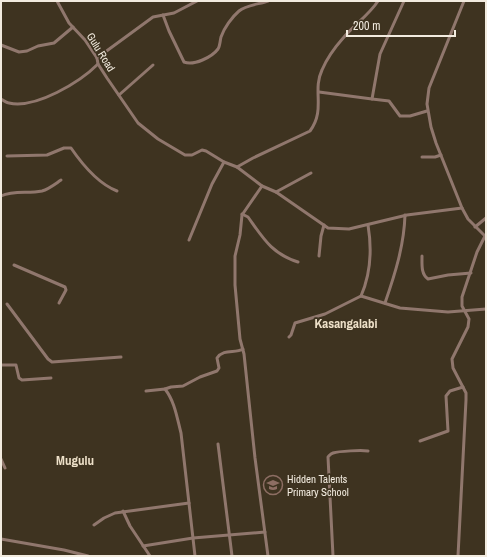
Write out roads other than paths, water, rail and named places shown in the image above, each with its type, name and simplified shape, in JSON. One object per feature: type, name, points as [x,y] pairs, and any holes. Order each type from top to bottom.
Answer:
[{"type":"street","name":"Gulu Road","points":[[57,1],[69,23],[85,40],[97,58],[98,64],[138,123],[185,156],[192,155],[202,150],[224,162]]},
{"type":"street","points":[[97,58],[153,16],[163,15],[182,9],[197,1]]},
{"type":"street","points":[[163,15],[184,62],[191,63],[200,61],[219,48],[221,35],[227,25],[241,10],[268,1]]},
{"type":"street","points":[[237,167],[310,132],[318,116],[318,81],[326,62],[344,37],[372,10],[378,1]]},
{"type":"street","points":[[372,99],[380,54],[404,1]]},
{"type":"street","points":[[458,556],[466,400],[463,387],[454,368],[452,359],[468,327],[469,319],[462,306],[462,296],[477,252],[485,237],[468,219],[462,208],[431,127],[427,111],[427,100],[429,88],[464,1]]},
{"type":"street","points":[[1,46],[19,52],[27,51],[38,46],[54,43],[73,27]]},
{"type":"street","points":[[1,99],[8,103],[18,104],[33,102],[46,97],[82,78],[98,64]]},
{"type":"street","points":[[119,95],[153,64]]},
{"type":"street","points":[[319,92],[389,101],[400,116],[410,116],[427,111]]},
{"type":"street","points":[[7,156],[47,155],[64,148],[71,148],[98,179],[107,187],[117,191]]},
{"type":"street","points":[[422,157],[435,157],[441,155]]},
{"type":"street","points":[[188,240],[212,184],[224,162],[237,167],[262,186],[276,192],[328,228],[342,229],[406,215],[462,208]]},
{"type":"street","points":[[276,192],[311,172]]},
{"type":"street","points":[[1,196],[15,192],[42,191],[61,180]]},
{"type":"street","points":[[262,186],[242,214],[240,235],[234,265],[240,339],[243,349],[268,556]]},
{"type":"street","points":[[242,214],[248,217],[271,248],[298,262]]},
{"type":"street","points":[[385,303],[395,274],[406,215]]},
{"type":"street","points":[[475,227],[486,218]]},
{"type":"street","points":[[361,296],[368,274],[371,251],[368,224]]},
{"type":"street","points":[[318,256],[324,225]]},
{"type":"street","points":[[422,256],[423,273],[428,279],[471,273]]},
{"type":"street","points":[[14,265],[65,287],[66,290],[59,303]]},
{"type":"street","points":[[289,337],[295,323],[325,314],[361,296],[400,308],[448,312],[465,312],[486,309]]},
{"type":"street","points":[[7,304],[48,359],[52,362],[121,357]]},
{"type":"street","points":[[146,391],[183,386],[200,377],[217,371],[217,358],[220,354],[229,351],[239,352],[243,349]]},
{"type":"street","points":[[1,366],[16,366],[19,378],[22,380],[51,378]]},
{"type":"street","points":[[420,441],[448,431],[446,396],[450,391],[463,387]]},
{"type":"street","points":[[165,389],[171,397],[181,433],[195,556]]},
{"type":"street","points":[[218,444],[232,556]]},
{"type":"street","points":[[333,556],[328,457],[333,453],[356,452],[361,450],[368,451]]},
{"type":"street","points":[[1,459],[5,468]]},
{"type":"street","points":[[94,525],[104,518],[123,511],[189,504]]},
{"type":"street","points":[[123,511],[130,526],[150,556]]},
{"type":"street","points":[[143,546],[193,538],[265,532]]},
{"type":"street","points":[[1,539],[64,550],[88,556]]},
{"type":"place","name":"Hidden Talents Primary School","points":[[273,485]]},
{"type":"district","name":"Kasangalabi","points":[[346,323]]},
{"type":"district","name":"Mugulu","points":[[75,460]]}]
